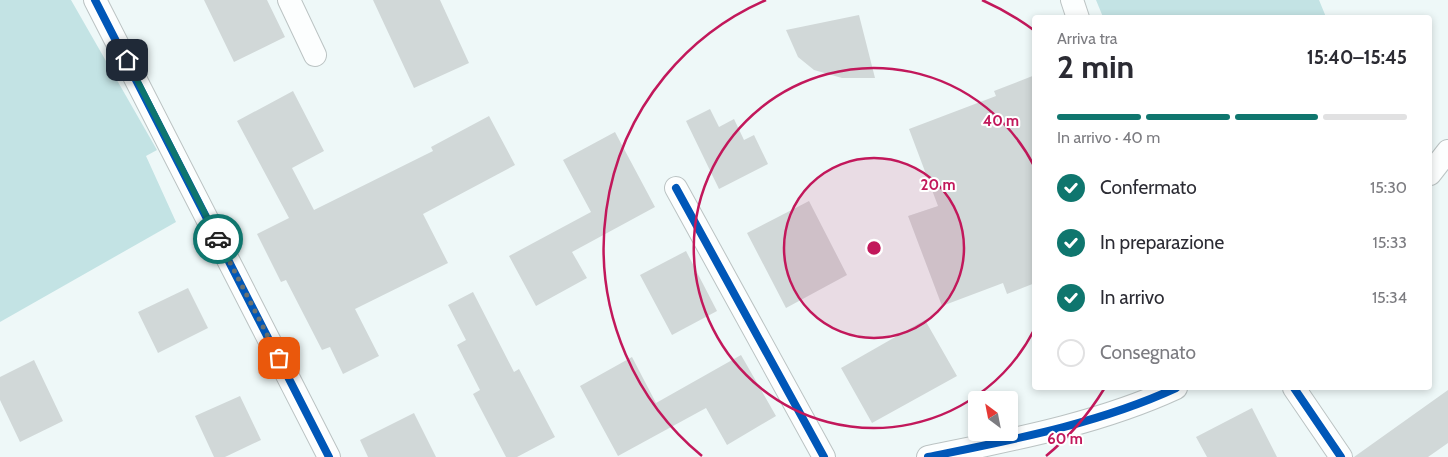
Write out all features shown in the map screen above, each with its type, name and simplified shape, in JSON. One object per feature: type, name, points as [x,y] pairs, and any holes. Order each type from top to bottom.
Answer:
[{"type":"street","points":[[96,0],[329,457]]},
{"type":"street","points":[[289,0],[315,55]]},
{"type":"street","points":[[1072,0],[1077,15]]},
{"type":"street","points":[[1432,171],[1448,151]]},
{"type":"street","points":[[676,188],[824,457]]},
{"type":"street","points":[[928,457],[983,451],[1108,414],[1171,390]]},
{"type":"street","points":[[1295,390],[1340,457]]},
{"type":"shaded area","points":[[0,0],[71,0],[157,150],[146,156],[176,222],[0,322]]},
{"type":"shaded area","points":[[1096,0],[1319,0],[1325,15],[1102,15]]},
{"type":"building","points":[[204,0],[267,0],[285,37],[234,62]]},
{"type":"building","points":[[373,0],[440,0],[469,63],[414,88]]},
{"type":"building","points":[[859,15],[875,78],[842,78],[814,70],[798,57],[786,30]]},
{"type":"building","points":[[1032,76],[1032,284],[1007,294],[1003,283],[942,306],[908,216],[938,206],[909,129],[996,96],[994,91]]},
{"type":"building","points":[[293,91],[324,151],[292,168],[314,210],[433,151],[431,147],[489,116],[515,165],[423,214],[448,263],[355,309],[379,356],[343,374],[330,347],[322,350],[286,280],[281,282],[257,234],[289,218],[237,121]]},
{"type":"building","points":[[710,109],[719,127],[734,119],[744,140],[754,135],[768,164],[719,189],[686,121]]},
{"type":"building","points":[[615,132],[655,207],[572,252],[587,278],[536,306],[509,256],[591,212],[563,160]]},
{"type":"building","points":[[809,201],[847,275],[786,308],[747,233]]},
{"type":"building","points":[[686,251],[717,311],[672,335],[640,275]]},
{"type":"building","points":[[188,288],[208,328],[158,353],[138,312]]},
{"type":"building","points":[[473,292],[514,372],[519,369],[555,437],[517,457],[506,457],[473,394],[480,390],[457,345],[466,340],[448,305]]},
{"type":"building","points":[[925,320],[957,376],[872,423],[841,368]]},
{"type":"building","points":[[741,355],[776,416],[727,445],[706,408],[618,456],[580,386],[632,357],[656,403]]},
{"type":"building","points":[[34,360],[63,421],[20,442],[0,400],[0,377]]},
{"type":"building","points":[[1448,390],[1448,443],[1428,457],[1354,457]]},
{"type":"building","points":[[240,396],[261,440],[225,457],[214,457],[195,416]]},
{"type":"building","points":[[1252,408],[1277,457],[1207,457],[1196,437]]},
{"type":"building","points":[[414,413],[436,457],[368,457],[360,440]]},
{"type":"cycle path","points":[[95,0],[329,457]]},
{"type":"cycle path","points":[[676,188],[824,457]]},
{"type":"cycle path","points":[[928,457],[1054,430],[1116,412],[1171,390]]},
{"type":"cycle path","points":[[1295,390],[1341,457]]},
{"type":"way so far","points":[[218,239],[279,358]]},
{"type":"route","points":[[127,60],[218,239]]}]
